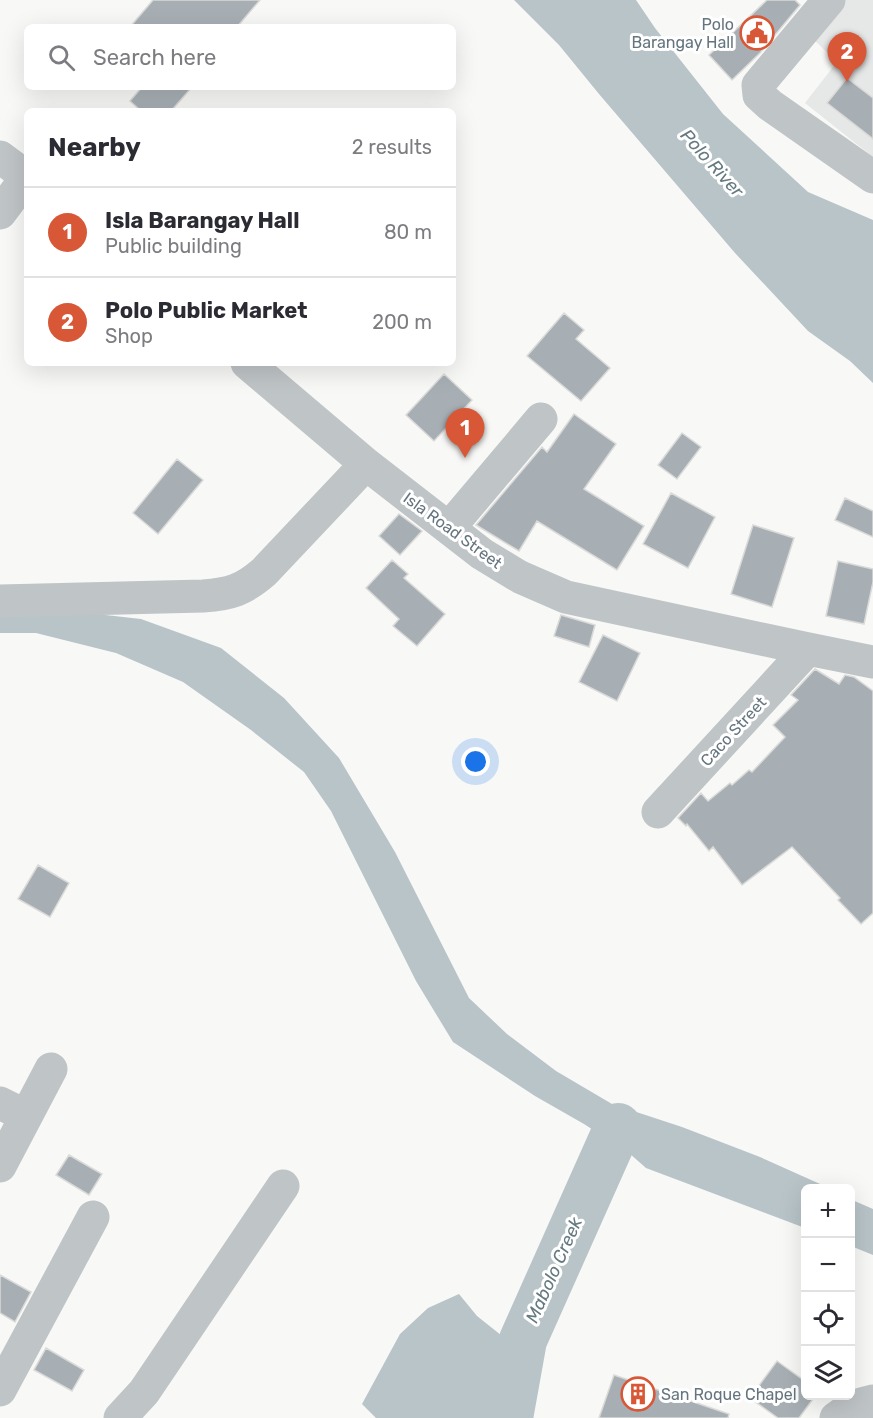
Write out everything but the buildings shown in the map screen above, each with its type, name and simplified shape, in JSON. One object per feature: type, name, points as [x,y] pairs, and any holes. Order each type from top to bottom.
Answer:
[{"type":"street","points":[[829,0],[758,85],[759,95],[873,177]]},
{"type":"street","points":[[0,157],[24,175]]},
{"type":"street","points":[[0,213],[24,181]]},
{"type":"street","name":"Isla Road Street","points":[[251,366],[366,464],[482,554],[520,577],[566,597],[873,662]]},
{"type":"street","points":[[449,528],[540,419]]},
{"type":"street","points":[[4,599],[204,596],[236,591],[264,572],[366,464]]},
{"type":"street","name":"Caco Street","points":[[658,812],[808,649]]},
{"type":"street","points":[[0,1166],[13,1110],[51,1069]]},
{"type":"street","points":[[120,1418],[144,1392],[283,1186]]},
{"type":"street","points":[[0,1390],[93,1217]]},
{"type":"street","points":[[836,1418],[859,1403],[873,1401]]},
{"type":"shaded area","points":[[839,0],[873,0],[873,157],[805,103],[837,62],[809,35]]},
{"type":"water","name":"Polo River","points":[[514,0],[636,0],[655,28],[723,114],[808,192],[873,220],[873,383],[850,361],[808,331],[735,253],[559,45]]},
{"type":"water","points":[[0,609],[52,609],[141,619],[221,648],[284,698],[339,758],[395,852],[469,998],[507,1034],[556,1071],[612,1104],[682,1127],[760,1157],[820,1184],[801,1184],[801,1226],[646,1168],[629,1153],[535,1096],[453,1042],[416,981],[331,811],[304,772],[251,730],[183,682],[116,653],[36,633],[0,633]]},
{"type":"water","points":[[855,1201],[873,1209],[873,1255],[855,1248]]},
{"type":"water","points":[[459,1294],[477,1316],[511,1343],[523,1340],[509,1418],[376,1418],[362,1404],[400,1334],[428,1308]]},
{"type":"waterway","name":"Mabolo Creek","points":[[509,1418],[523,1340],[618,1127]]},
{"type":"place","name":"Polo Barangay Hall","points":[[757,33]]},
{"type":"place","name":"Polo Public Market","points":[[847,82]]},
{"type":"place","name":"Isla Barangay Hall","points":[[465,458]]},
{"type":"place","name":"San Roque Chapel","points":[[638,1394]]}]
